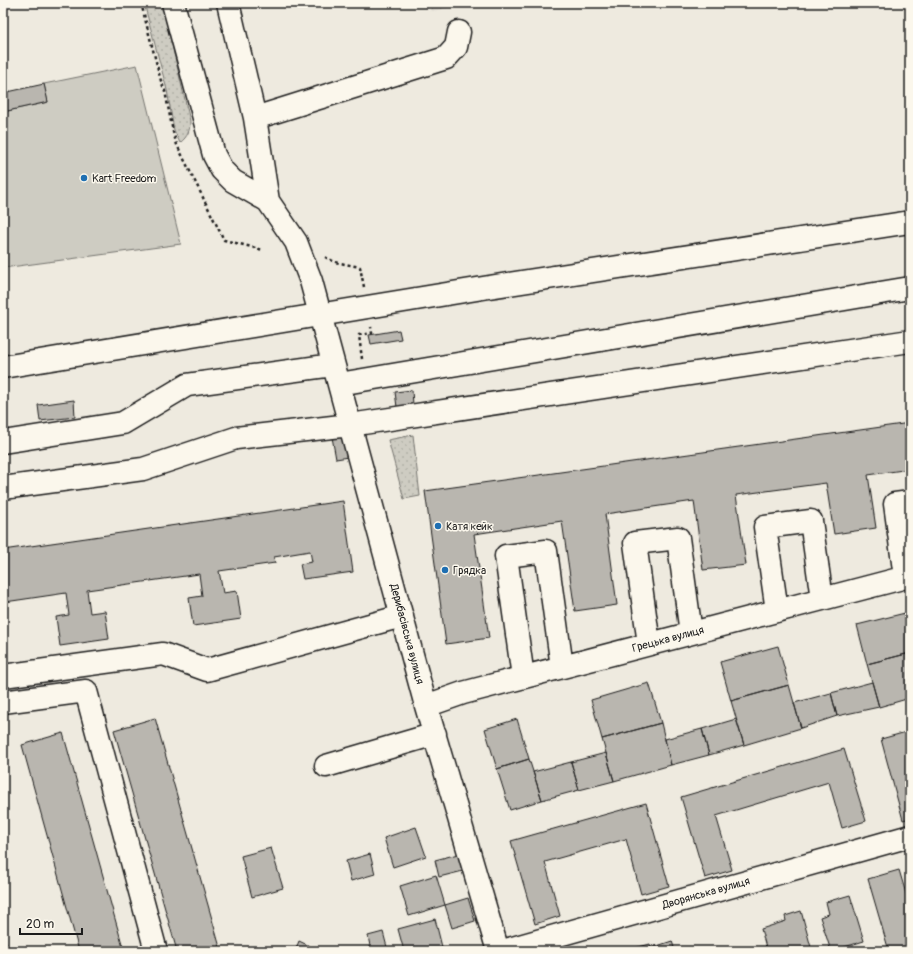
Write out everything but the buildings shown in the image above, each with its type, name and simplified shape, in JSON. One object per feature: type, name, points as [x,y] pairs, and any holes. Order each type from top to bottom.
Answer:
[{"type":"main road","points":[[173,3],[214,155],[222,170],[233,181],[268,200]]},
{"type":"main road","points":[[228,3],[255,118],[268,200]]},
{"type":"main road","points":[[255,118],[446,58],[456,47],[459,32]]},
{"type":"main road","name":"Дерибасівська вулиця","points":[[268,200],[296,242],[312,282],[426,706],[498,951]]},
{"type":"main road","points":[[3,367],[489,287],[910,222]]},
{"type":"main road","points":[[3,442],[123,423],[187,385],[336,375],[910,288]]},
{"type":"main road","points":[[3,488],[143,469],[236,438],[350,425],[910,341]]},
{"type":"main road","points":[[907,576],[895,504],[910,502]]},
{"type":"main road","points":[[777,611],[765,527],[811,521],[822,599]]},
{"type":"main road","points":[[649,644],[635,543],[678,538],[691,633]]},
{"type":"main road","points":[[523,678],[506,556],[546,551],[562,667]]},
{"type":"main road","name":"Грецька вулиця","points":[[426,706],[463,694],[562,667],[907,576]]},
{"type":"main road","points":[[3,676],[163,654],[207,670],[402,616]]},
{"type":"main road","points":[[3,702],[86,691],[156,951]]},
{"type":"main road","points":[[326,766],[435,734]]},
{"type":"main road","name":"Дворянська вулиця","points":[[502,951],[910,836]]},
{"type":"path","points":[[322,256],[335,262],[360,267]]},
{"type":"path","points":[[359,335],[372,333]]},
{"type":"shaded area","points":[[144,3],[162,3],[190,121],[188,133],[180,143],[174,130],[167,90]]},
{"type":"shaded area","points":[[429,3],[465,3],[465,5],[431,11]]},
{"type":"shaded area","name":"Kart Freedom","points":[[137,65],[181,244],[3,268],[3,112],[48,102],[44,84]]},
{"type":"shaded area","points":[[413,435],[420,496],[404,499],[388,440]]},
{"type":"place","name":"Kart Freedom","points":[[84,178]]},
{"type":"place","name":"Катя кейк","points":[[438,526]]},
{"type":"place","name":"Грядка","points":[[445,570]]}]
